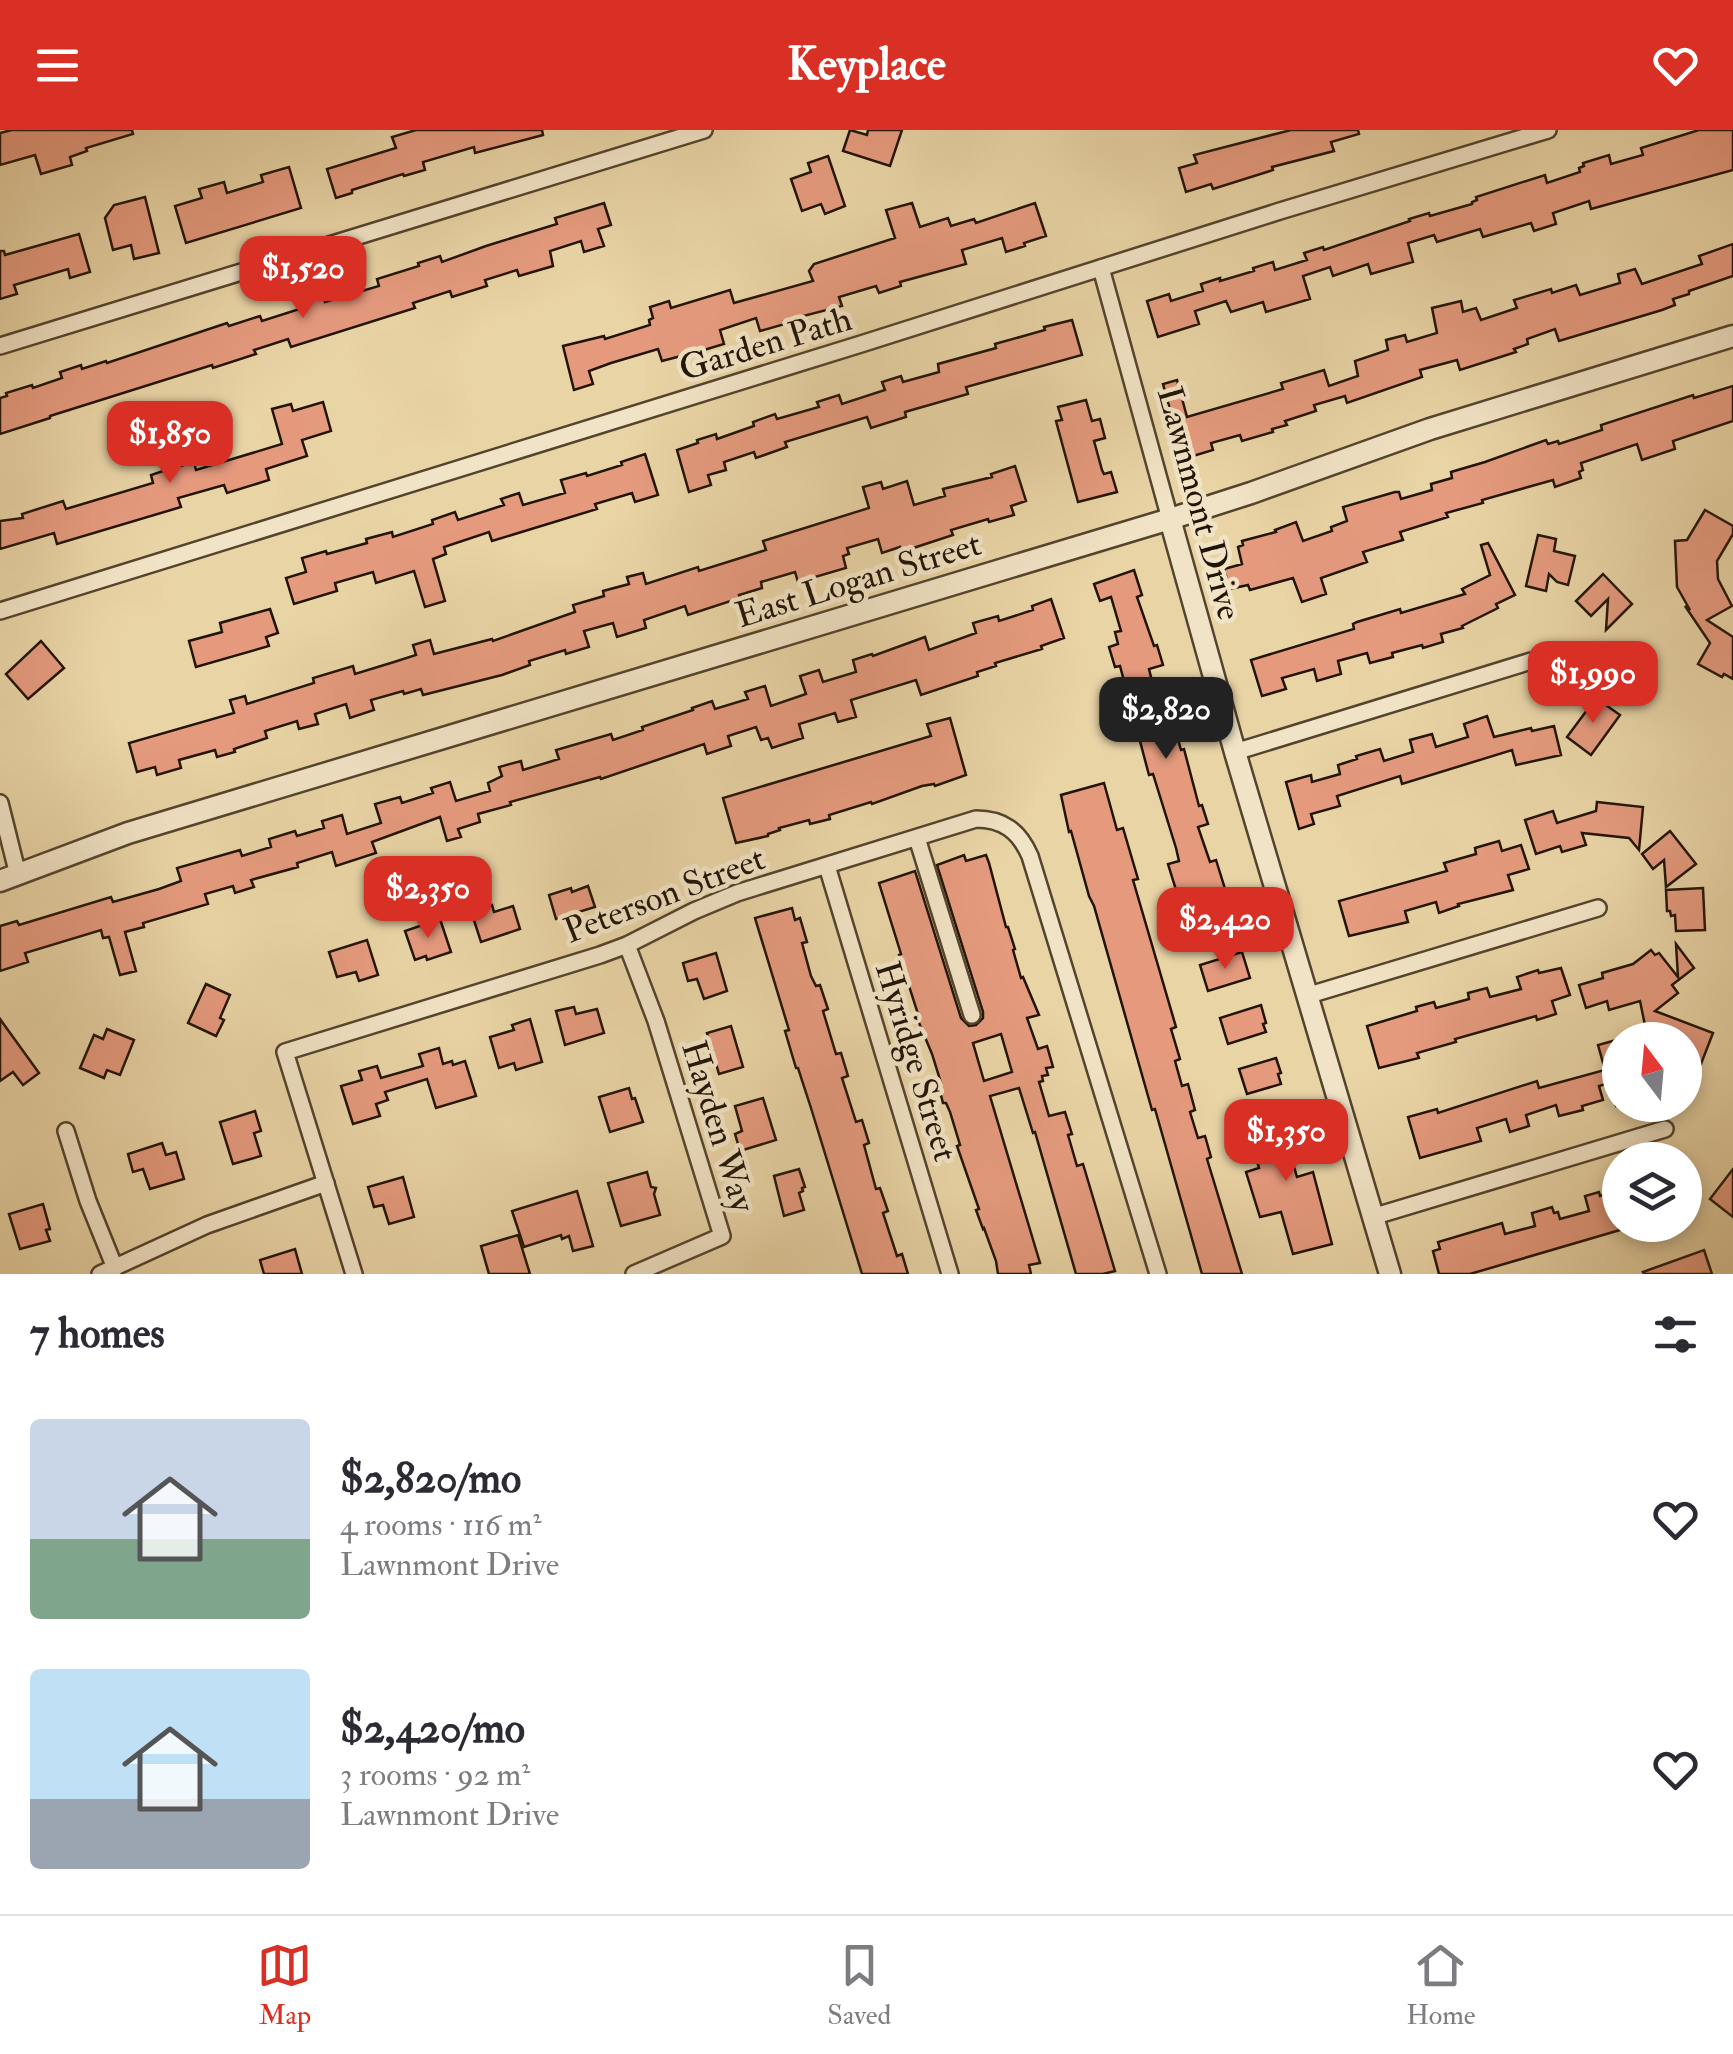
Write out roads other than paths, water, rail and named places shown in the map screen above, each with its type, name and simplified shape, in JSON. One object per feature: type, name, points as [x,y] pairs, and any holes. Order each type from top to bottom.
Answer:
[{"type":"street","points":[[0,346],[704,130]]},
{"type":"street","name":"Garden Path","points":[[0,610],[843,350],[1521,134],[1548,130]]},
{"type":"street","name":"Lawnmont Drive","points":[[1101,268],[1235,752],[1390,1274]]},
{"type":"street","name":"East Logan Street","points":[[9,878],[128,833],[1251,494],[1430,429],[1733,336]]},
{"type":"street","points":[[1235,752],[1531,662]]},
{"type":"street","points":[[0,802],[9,878]]},
{"type":"street","name":"Peterson Street","points":[[326,1183],[285,1052],[600,955],[737,894],[976,820],[991,819],[1007,825],[1024,842],[1030,856],[1158,1274]]},
{"type":"street","points":[[917,838],[972,1015]]},
{"type":"street","name":"Hyridge Street","points":[[827,866],[950,1274]]},
{"type":"street","points":[[1306,996],[1598,908]]},
{"type":"street","name":"Hayden Way","points":[[627,945],[656,1021],[722,1236],[634,1274]]},
{"type":"street","points":[[1372,1216],[1665,1129]]},
{"type":"street","points":[[66,1131],[108,1271],[208,1225],[326,1183],[354,1274]]}]
